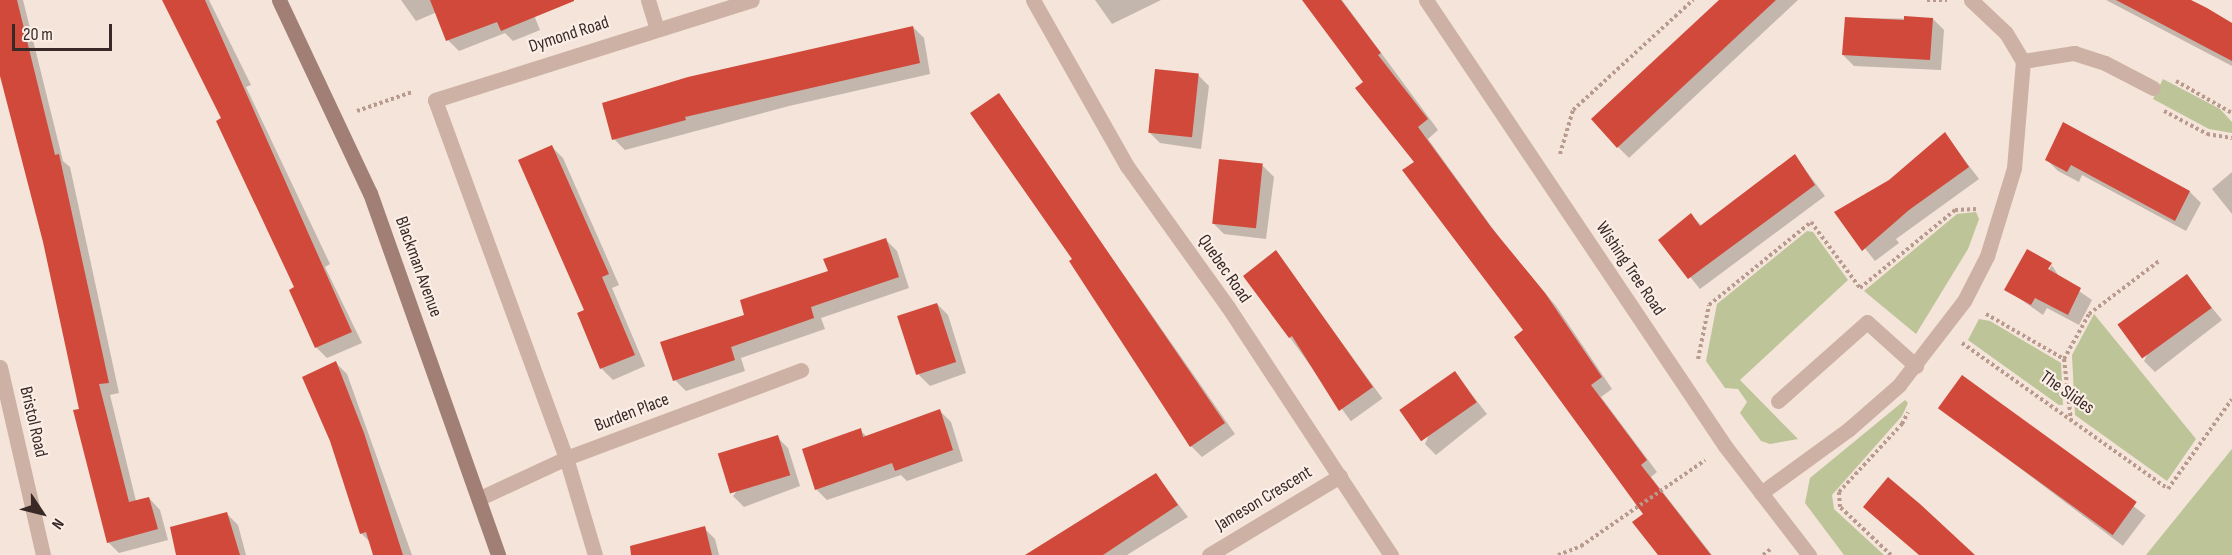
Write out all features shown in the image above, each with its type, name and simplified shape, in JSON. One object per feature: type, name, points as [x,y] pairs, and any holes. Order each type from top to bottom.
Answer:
[{"type":"street","name":"Blackman Avenue","points":[[279,0],[337,118],[370,193],[480,498],[498,555]]},
{"type":"street","points":[[648,0],[656,27]]},
{"type":"street","name":"Dymond Road","points":[[435,100],[656,27],[752,0]]},
{"type":"street","name":"Quebec Road","points":[[1034,0],[1127,166],[1340,476],[1391,555]]},
{"type":"street","name":"Wishing Tree Road","points":[[1426,0],[1725,446],[1809,555]]},
{"type":"street","points":[[1761,493],[1849,429],[1899,385],[1944,330],[1964,301],[1988,256],[2014,168],[2023,61],[2006,33],[1971,0]]},
{"type":"street","points":[[2023,61],[2074,53],[2105,63],[2153,87]]},
{"type":"street","points":[[435,100],[566,458],[595,555]]},
{"type":"street","points":[[1778,401],[1867,322],[1916,366]]},
{"type":"street","name":"Bristol Road","points":[[0,367],[43,555]]},
{"type":"street","name":"Burden Place","points":[[480,498],[566,458],[801,370]]},
{"type":"street","name":"Jameson Crescent","points":[[1209,555],[1340,476]]},
{"type":"path","points":[[1551,185],[1573,110],[1693,0]]},
{"type":"path","points":[[1927,0],[1947,0]]},
{"type":"path","points":[[2232,113],[2226,106],[2160,74],[2146,101],[2207,134],[2232,138]]},
{"type":"path","points":[[337,118],[431,86],[435,100]]},
{"type":"path","points":[[1691,396],[1708,305],[1811,222],[1860,288],[1955,210],[2003,208]]},
{"type":"path","name":"The Slides","points":[[1964,301],[2064,359],[2088,314],[2159,261]]},
{"type":"path","name":"The Slides","points":[[1944,330],[2168,489],[2232,399]]},
{"type":"path","points":[[2064,359],[2071,420]]},
{"type":"path","points":[[1891,555],[1840,507],[1839,492],[1902,424],[1915,397],[1899,385]]},
{"type":"path","points":[[1558,555],[1581,546],[1725,446]]},
{"type":"green space","points":[[2163,79],[2220,109],[2232,122],[2232,133],[2209,129],[2153,99]]},
{"type":"green space","points":[[1976,212],[1979,219],[1968,249],[1916,334],[1864,291],[1957,214]]},
{"type":"green space","points":[[1807,231],[1813,232],[1848,280],[1740,380],[1798,439],[1770,444],[1761,441],[1740,413],[1747,402],[1738,389],[1725,388],[1706,361],[1717,304]]},
{"type":"green space","points":[[2094,314],[2196,439],[2167,481],[2075,415],[2072,355]]},
{"type":"green space","points":[[1979,319],[1990,321],[2061,363],[2063,405],[2059,405],[1968,340]]},
{"type":"green space","points":[[1905,400],[1908,403],[1902,416],[1832,495],[1834,509],[1884,555],[1844,555],[1805,503],[1810,478]]},
{"type":"green space","points":[[2232,449],[2232,555],[2146,555]]},
{"type":"building","points":[[0,0],[17,0],[55,155],[59,154],[109,383],[99,384],[129,502],[149,497],[158,529],[107,543],[73,410],[79,409],[43,242],[0,76]]},
{"type":"building","points":[[162,0],[205,0],[352,332],[315,348],[289,290],[294,287],[216,121],[221,118]]},
{"type":"building","points":[[430,0],[574,1],[501,31],[497,22],[446,41]]},
{"type":"building","points":[[1302,0],[1341,0],[1381,53],[1378,55],[1428,119],[1418,127],[1491,227],[1545,293],[1602,377],[1591,385],[1647,460],[1641,465],[1711,555],[1658,555],[1632,522],[1643,514],[1514,337],[1523,330],[1402,170],[1414,162],[1355,88],[1363,82]]},
{"type":"building","points":[[1719,0],[1776,0],[1617,148],[1591,119]]},
{"type":"building","points":[[2116,0],[2191,0],[2207,8],[2232,23],[2232,61]]},
{"type":"building","points":[[1904,16],[1933,18],[1930,60],[1842,55],[1845,17],[1904,20]]},
{"type":"building","points":[[913,26],[920,63],[685,117],[686,120],[612,140],[602,103],[688,77]]},
{"type":"building","points":[[1155,69],[1199,74],[1192,137],[1148,133]]},
{"type":"building","points":[[999,93],[1225,423],[1190,447],[1069,261],[1072,259],[970,113]]},
{"type":"building","points":[[2063,122],[2190,191],[2175,221],[2071,165],[2067,172],[2045,160]]},
{"type":"building","points":[[1945,132],[1969,167],[1909,210],[1862,251],[1834,212],[1889,180]]},
{"type":"building","points":[[552,145],[609,274],[602,277],[635,355],[600,369],[577,313],[584,310],[518,160]]},
{"type":"building","points":[[1795,154],[1815,185],[1688,279],[1658,240],[1691,213],[1700,226]]},
{"type":"building","points":[[1219,159],[1263,164],[1256,228],[1212,224]]},
{"type":"building","points":[[886,238],[899,277],[811,307],[814,318],[731,347],[735,360],[673,381],[660,342],[744,315],[740,300],[828,271],[823,259]]},
{"type":"building","points":[[2027,249],[2052,263],[2048,269],[2081,288],[2068,315],[2035,298],[2031,305],[2004,290]]},
{"type":"building","points":[[1276,250],[1373,387],[1339,411],[1292,336],[1289,338],[1243,276]]},
{"type":"building","points":[[2187,274],[2212,308],[2142,359],[2117,325]]},
{"type":"building","points":[[937,303],[956,362],[916,375],[897,316]]},
{"type":"building","points":[[336,361],[364,433],[403,555],[373,555],[366,532],[360,534],[330,441],[302,377]]},
{"type":"building","points":[[1455,371],[1477,402],[1421,441],[1399,410]]},
{"type":"building","points":[[1962,375],[2137,502],[2113,535],[1938,408]]},
{"type":"building","points":[[940,409],[953,450],[895,471],[892,463],[815,490],[802,449],[861,428],[863,437]]},
{"type":"building","points":[[778,435],[790,475],[730,494],[718,453]]},
{"type":"building","points":[[1156,473],[1178,505],[1103,555],[1025,555]]},
{"type":"building","points":[[1888,477],[1975,555],[1919,555],[1863,507]]},
{"type":"building","points":[[227,512],[240,555],[176,555],[170,527]]},
{"type":"building","points":[[705,526],[712,555],[631,555],[630,546]]}]
